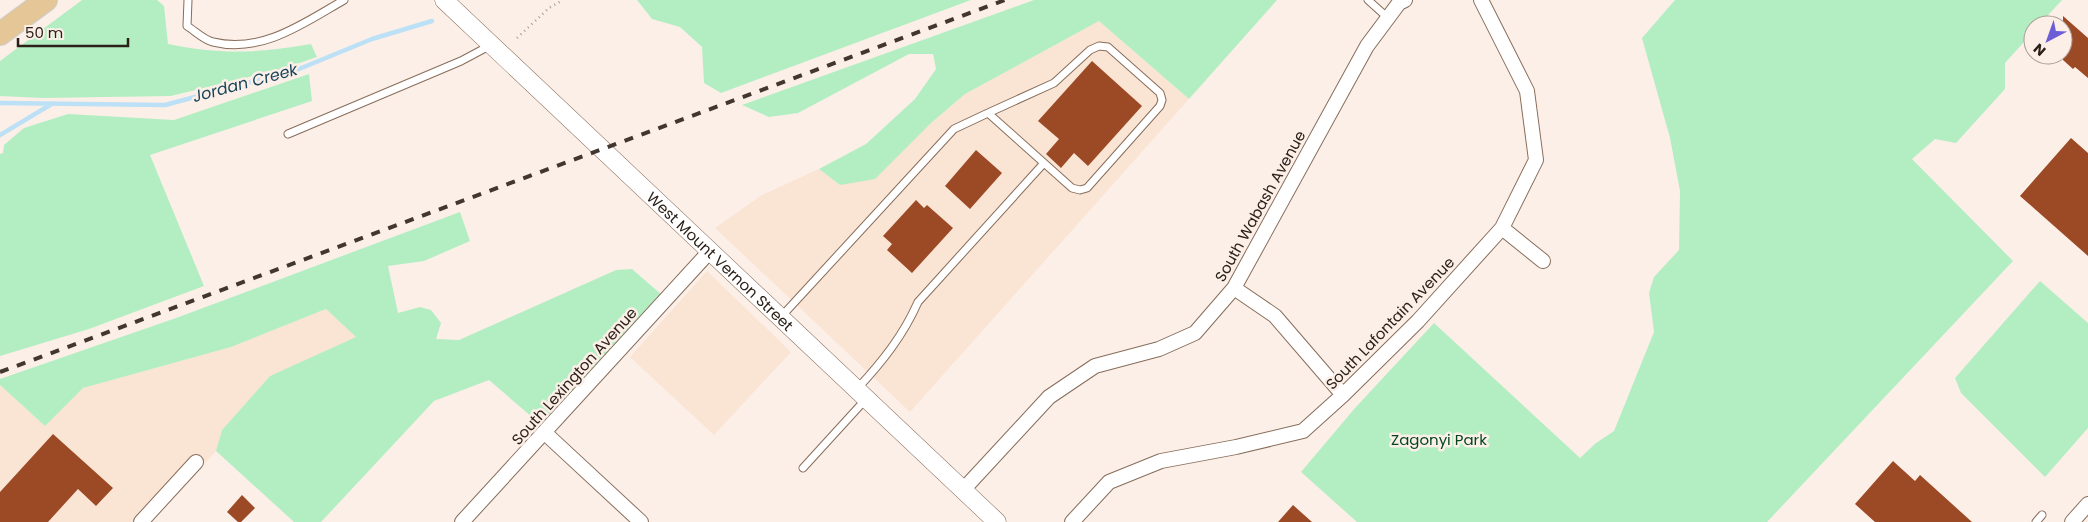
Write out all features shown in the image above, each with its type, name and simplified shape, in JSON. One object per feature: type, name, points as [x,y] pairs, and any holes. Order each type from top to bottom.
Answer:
[{"type":"main road","points":[[0,34],[46,0]]},
{"type":"street","name":"West Mount Vernon Street","points":[[444,0],[997,522]]},
{"type":"street","name":"South Wabash Avenue","points":[[963,490],[1049,397],[1095,366],[1159,349],[1194,333],[1234,288],[1367,46],[1399,3],[1404,0]]},
{"type":"street","name":"South Lafontain Avenue","points":[[1072,522],[1109,482],[1161,461],[1236,447],[1302,431],[1343,395],[1418,321],[1502,228],[1536,160],[1528,92],[1481,0]]},
{"type":"street","points":[[1502,228],[1543,261]]},
{"type":"street","name":"South Lexington Avenue","points":[[462,522],[710,251]]},
{"type":"street","points":[[1234,288],[1275,316],[1343,395]]},
{"type":"street","points":[[544,433],[641,522]]},
{"type":"street","points":[[140,522],[196,462]]},
{"type":"street","points":[[2072,522],[2088,504]]},
{"type":"lane","points":[[188,0],[187,26],[212,42],[243,45],[276,38],[344,0]]},
{"type":"lane","points":[[1368,0],[1388,18]]},
{"type":"lane","points":[[288,134],[461,61],[491,44]]},
{"type":"lane","points":[[780,318],[954,129],[988,113],[1054,83],[1090,50],[1099,46],[1108,47],[1160,93],[1162,100],[1160,106],[1087,188],[1080,190],[1072,188],[988,113]]},
{"type":"lane","points":[[803,468],[891,352],[910,320],[918,302],[1044,163]]},
{"type":"lane","points":[[2036,522],[2042,515]]},
{"type":"path","points":[[517,38],[549,8],[563,0]]},
{"type":"shaded area","points":[[1099,21],[1189,99],[910,412],[715,228],[762,195],[819,169],[840,185],[931,123],[965,94]]},
{"type":"shaded area","points":[[707,271],[791,352],[714,435],[630,357]]},
{"type":"shaded area","points":[[326,309],[357,337],[270,376],[222,430],[216,451],[196,473],[186,464],[132,522],[0,522],[0,385],[45,426],[83,388],[231,347]]},
{"type":"green space","points":[[82,0],[157,0],[164,6],[168,44],[206,50],[257,51],[311,44],[317,57],[282,69],[171,96],[42,98],[0,96],[0,61]]},
{"type":"green space","points":[[637,0],[971,0],[721,93],[704,83],[702,47],[680,27],[652,19]]},
{"type":"green space","points":[[1034,0],[1277,0],[1189,99],[1099,21],[965,94],[931,123],[875,179],[840,185],[819,169],[866,144],[915,99],[936,69],[933,54],[909,54],[798,113],[769,117],[742,105]]},
{"type":"green space","name":"Zagonyi Park","points":[[1675,0],[2062,0],[2048,15],[2023,15],[2023,43],[2005,63],[2005,89],[1956,143],[1935,139],[1912,159],[2013,261],[1767,522],[1357,522],[1301,472],[1355,408],[1434,323],[1580,458],[1596,443],[1614,431],[1654,332],[1649,293],[1654,277],[1679,250],[1680,191],[1670,138],[1642,38]]},
{"type":"green space","points":[[309,74],[312,101],[150,155],[204,286],[89,329],[0,356],[0,154],[3,153],[4,145],[24,128],[68,114],[174,120]]},
{"type":"green space","points":[[460,212],[470,241],[424,261],[388,266],[398,313],[420,307],[431,310],[441,323],[436,339],[459,340],[616,270],[632,269],[662,295],[540,424],[489,380],[434,401],[321,522],[294,522],[216,451],[222,430],[270,376],[356,337],[326,309],[231,347],[83,388],[45,426],[0,385],[0,379],[176,318]]},
{"type":"green space","points":[[2040,281],[2088,323],[2088,428],[2045,477],[1961,393],[1955,378]]},
{"type":"building","points":[[2073,25],[2088,38],[2088,78],[2075,67],[2073,69],[2069,65],[2073,65]]},
{"type":"building","points":[[1092,61],[1142,106],[1088,166],[1074,153],[1061,168],[1046,154],[1059,139],[1038,121]]},
{"type":"building","points":[[2071,138],[2088,153],[2088,256],[2020,196]]},
{"type":"building","points":[[976,150],[1002,173],[970,209],[945,186]]},
{"type":"building","points":[[916,200],[924,208],[927,205],[953,228],[912,273],[887,250],[892,244],[883,236]]},
{"type":"building","points":[[53,434],[113,488],[96,506],[78,489],[48,522],[0,522],[0,492]]},
{"type":"building","points":[[1893,461],[1915,481],[1920,475],[1972,522],[1875,522],[1855,504]]},
{"type":"building","points":[[242,495],[255,508],[241,522],[238,522],[227,512]]},
{"type":"building","points":[[1293,505],[1312,522],[1278,522]]},
{"type":"waterway","name":"Jordan Creek","points":[[0,103],[165,105],[299,69],[372,39],[432,21]]},
{"type":"waterway","name":"Jordan Creek","points":[[0,135],[50,105]]},
{"type":"railway","points":[[0,372],[1005,0]]}]
